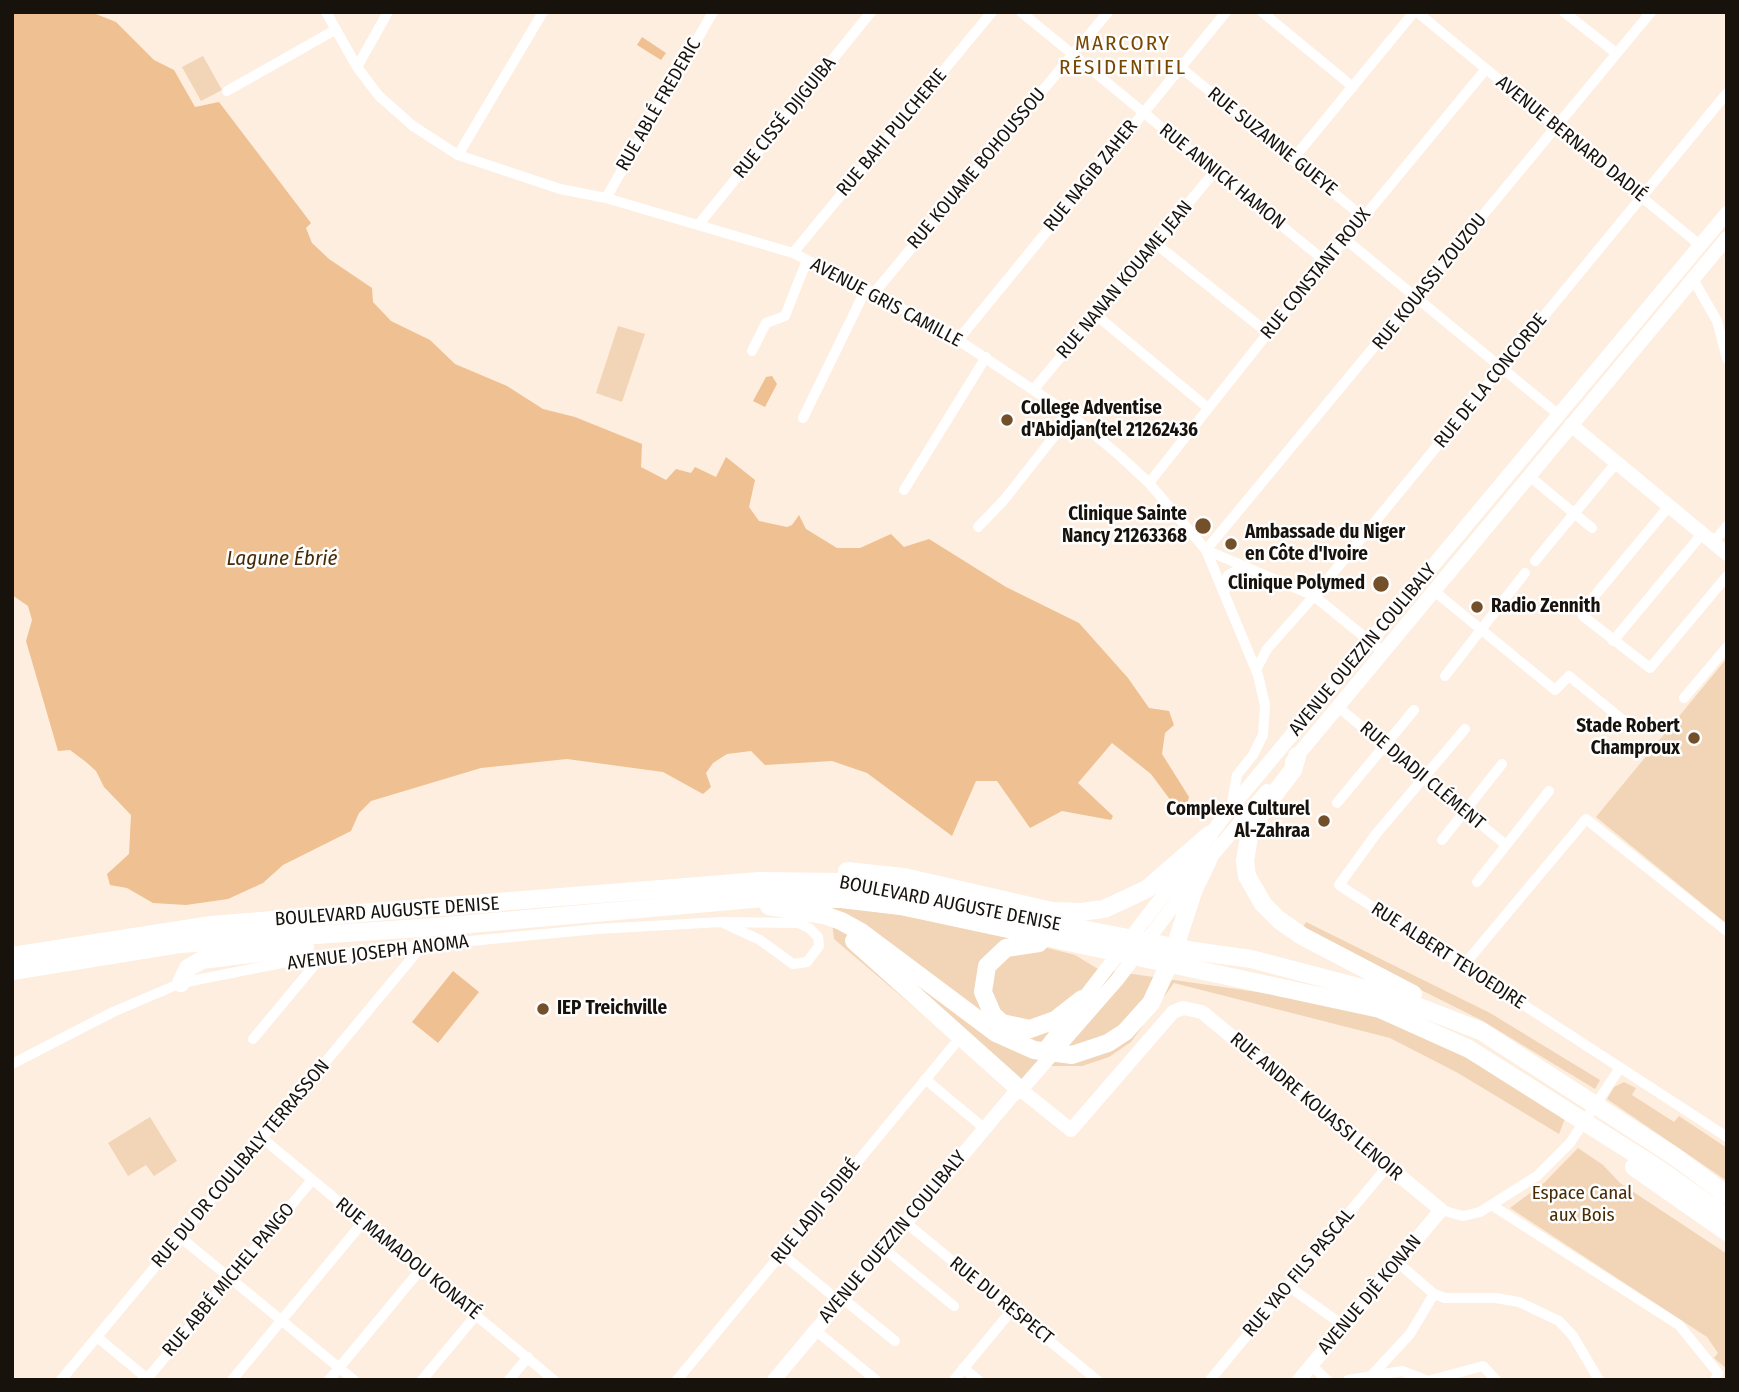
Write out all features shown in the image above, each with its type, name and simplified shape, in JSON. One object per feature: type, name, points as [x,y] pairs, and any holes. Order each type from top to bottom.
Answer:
[{"type":"highway","points":[[1297,756],[1293,770],[1263,809],[1249,837],[1245,861],[1247,876],[1254,891],[1279,920],[1302,936],[1481,1031]]},
{"type":"highway","points":[[760,881],[844,871],[904,877],[1052,911],[1080,912],[1104,909],[1147,889],[1209,835]]},
{"type":"highway","points":[[738,901],[824,915],[862,932],[978,1022],[1013,1042],[1059,1055],[1072,1055],[1108,1043],[1125,1032],[1151,1003],[1208,859]]},
{"type":"highway","name":"BOULEVARD AUGUSTE DENISE","points":[[12,956],[211,925],[760,881],[855,884],[1086,939]]},
{"type":"highway","name":"BOULEVARD AUGUSTE DENISE","points":[[12,971],[180,944],[436,927],[738,901],[830,899],[901,906],[1192,960],[1380,1009],[1469,1049],[1727,1217]]},
{"type":"highway","points":[[792,910],[835,927],[865,949],[1016,1090]]},
{"type":"highway","points":[[181,984],[188,968],[216,957],[398,936],[436,927]]},
{"type":"highway","points":[[1082,999],[1041,1026],[1016,1028],[1002,1023],[993,1015],[986,1004],[982,979],[995,956],[1006,948],[1086,939]]},
{"type":"highway","name":"BOULEVARD AUGUSTE DENISE","points":[[1192,960],[1251,959],[1385,994],[1481,1031],[1579,1093],[1727,1195]]},
{"type":"highway","name":"BOULEVARD AUGUSTE DENISE","points":[[1590,1127],[1633,1166],[1727,1232]]},
{"type":"street","name":"AVENUE GRIS CAMILLE","points":[[326,12],[357,66],[379,96],[413,126],[458,155],[560,189],[606,198],[793,253],[870,291],[986,357],[1071,415],[1149,482],[1206,550],[1256,670],[1265,705],[1263,735],[1253,755],[1237,775],[1230,809]]},
{"type":"street","points":[[357,66],[388,12]]},
{"type":"street","points":[[458,155],[543,12]]},
{"type":"street","name":"RUE ABLÉ FREDERIC","points":[[606,198],[713,12]]},
{"type":"street","name":"RUE CISSÉ DJIGUIBA","points":[[699,224],[871,12]]},
{"type":"street","name":"RUE BAHI PULCHERIE","points":[[793,253],[992,12]]},
{"type":"street","name":"RUE ANNICK HAMON","points":[[1021,12],[1326,262]]},
{"type":"street","name":"RUE KOUAME BOHOUSSOU","points":[[803,418],[870,291],[1108,12]]},
{"type":"street","name":"RUE NAGIB ZAHER","points":[[958,340],[1226,12]]},
{"type":"street","points":[[1262,12],[1353,87]]},
{"type":"street","points":[[1293,159],[1416,12]]},
{"type":"street","name":"AVENUE BERNARD DADIÉ","points":[[1416,12],[1701,246],[1727,264]]},
{"type":"street","points":[[1564,12],[1616,53]]},
{"type":"street","name":"RUE KOUASSI ZOUZOU","points":[[1206,550],[1214,544],[1417,299],[1651,12]]},
{"type":"street","points":[[226,91],[335,30]]},
{"type":"street","name":"RUE SUZANNE GUEYE","points":[[1181,67],[1363,217]]},
{"type":"street","name":"RUE CONSTANT ROUX","points":[[1149,482],[1486,69]]},
{"type":"street","name":"RUE DE LA CONCORDE","points":[[1256,670],[1268,649],[1727,93]]},
{"type":"street","name":"RUE NANAN KOUAME JEAN","points":[[1034,389],[1215,171]]},
{"type":"street","name":"AVENUE OUEZZIN COULIBALY","points":[[1016,1090],[1082,999],[1230,809],[1727,213]]},
{"type":"street","name":"AVENUE OUEZZIN COULIBALY","points":[[774,1380],[1016,1090],[1117,980],[1208,859],[1338,707],[1727,238]]},
{"type":"street","points":[[1345,239],[1559,415]]},
{"type":"street","points":[[1156,244],[1268,333]]},
{"type":"street","points":[[752,351],[766,323],[785,316],[807,260]]},
{"type":"street","points":[[1693,279],[1717,321],[1727,359]]},
{"type":"street","points":[[1096,315],[1208,408]]},
{"type":"street","points":[[904,490],[986,357]]},
{"type":"street","points":[[978,527],[1004,500],[1071,415]]},
{"type":"street","points":[[1572,425],[1727,554]]},
{"type":"street","points":[[1535,561],[1616,463]]},
{"type":"street","points":[[1529,476],[1592,528]]},
{"type":"street","points":[[1669,506],[1582,611],[1583,616],[1650,667],[1727,576]]},
{"type":"street","points":[[1613,641],[1707,538],[1727,526]]},
{"type":"street","points":[[1206,550],[1314,596],[1383,652]]},
{"type":"street","points":[[1224,593],[1228,575],[1245,567]]},
{"type":"street","points":[[1445,676],[1525,573]]},
{"type":"street","points":[[1434,591],[1555,690],[1569,676],[1629,725]]},
{"type":"street","points":[[1244,643],[1268,649]]},
{"type":"street","points":[[1684,698],[1727,647]]},
{"type":"street","name":"RUE DJADJI CLÉMENT","points":[[1338,707],[1463,813],[1506,845]]},
{"type":"street","points":[[1337,803],[1415,710]]},
{"type":"street","name":"RUE ALBERT TEVOEDJRE","points":[[1465,729],[1339,885],[1727,1137]]},
{"type":"street","points":[[1442,840],[1502,764]]},
{"type":"street","points":[[1478,882],[1549,791]]},
{"type":"street","points":[[1463,966],[1587,819],[1727,930]]},
{"type":"street","name":"AVENUE JOSEPH ANOMA","points":[[12,1064],[113,1012],[181,984],[322,955],[597,929],[721,922],[798,923],[809,928],[818,937],[819,946],[807,962],[793,964],[760,940],[721,922]]},
{"type":"street","name":"RUE DU DR COULIBALY TERRASSON","points":[[61,1380],[421,947]]},
{"type":"street","points":[[253,1039],[322,955]]},
{"type":"street","name":"RUE ANDRE KOUASSI LENOIR","points":[[1016,1090],[1071,1130],[1172,1012],[1183,1008],[1202,1012],[1441,1210]]},
{"type":"street","name":"RUE LADJI SIDIBÉ","points":[[677,1380],[954,1045]]},
{"type":"street","points":[[1441,1210],[1463,1216],[1493,1206],[1555,1160],[1620,1069]]},
{"type":"street","points":[[925,1079],[984,1128]]},
{"type":"street","name":"RUE MAMADOU KONATÉ","points":[[262,1139],[554,1380]]},
{"type":"street","name":"RUE YAO FILS PASCAL","points":[[1210,1380],[1387,1167]]},
{"type":"street","name":"RUE ABBÉ MICHEL PANGO","points":[[147,1379],[312,1180]]},
{"type":"street","points":[[1493,1206],[1679,1325],[1719,1377]]},
{"type":"street","name":"AVENUE DJÈ KONAN","points":[[1299,1380],[1441,1210]]},
{"type":"street","points":[[232,1380],[363,1222]]},
{"type":"street","name":"RUE DU RESPECT","points":[[905,1222],[1097,1380]]},
{"type":"street","points":[[180,1237],[354,1380]]},
{"type":"street","points":[[883,1248],[954,1306]]},
{"type":"street","points":[[782,1254],[895,1341]]},
{"type":"street","points":[[1397,1262],[1434,1294],[1462,1300],[1496,1298],[1535,1308],[1559,1321],[1573,1336],[1599,1380]]},
{"type":"street","points":[[328,1380],[421,1269]]},
{"type":"street","points":[[1288,1286],[1344,1326]]},
{"type":"street","points":[[1372,1375],[1410,1334],[1434,1294]]},
{"type":"street","points":[[954,1380],[1012,1310]]},
{"type":"street","points":[[422,1380],[477,1314]]},
{"type":"street","points":[[815,1330],[871,1378]]},
{"type":"street","points":[[97,1337],[147,1379]]},
{"type":"street","points":[[509,1380],[528,1357]]},
{"type":"street","points":[[1311,1366],[1327,1380]]},
{"type":"street","points":[[1348,1380],[1402,1371],[1429,1380],[1483,1366],[1496,1380]]},
{"type":"street","points":[[963,1368],[978,1380]]},
{"type":"green space","points":[[203,56],[222,90],[201,101],[182,67]]},
{"type":"green space","points":[[618,326],[645,334],[622,402],[596,393]]},
{"type":"green space","name":"Stade Robert Champroux","points":[[1727,658],[1727,924],[1596,817]]},
{"type":"green space","points":[[830,906],[901,915],[997,935],[1075,955],[1098,969],[1333,1003],[1378,1015],[1466,1055],[1566,1116],[1559,1134],[1458,1073],[1390,1038],[1174,983],[1131,1042],[1109,1057],[1082,1066],[1049,1066],[1021,1098],[834,939]]},
{"type":"green space","points":[[1306,922],[1490,1013],[1600,1080],[1595,1089],[1483,1021],[1301,930]]},
{"type":"green space","points":[[1624,1082],[1636,1088],[1632,1095],[1674,1122],[1679,1116],[1727,1148],[1727,1181],[1607,1099],[1614,1087]]},
{"type":"green space","points":[[150,1117],[177,1161],[154,1176],[146,1165],[128,1176],[108,1143]]},
{"type":"green space","name":"Espace Canal aux Bois","points":[[1578,1148],[1603,1165],[1620,1183],[1727,1254],[1727,1369],[1714,1358],[1718,1353],[1707,1337],[1510,1208],[1545,1182]]},
{"type":"water","name":"Lagune Ébrié","points":[[12,12],[91,12],[116,22],[154,60],[174,70],[195,107],[219,102],[311,223],[306,228],[312,243],[329,259],[372,288],[373,302],[391,321],[430,340],[455,364],[507,386],[543,409],[575,417],[642,444],[641,467],[666,480],[676,469],[691,473],[695,467],[716,477],[726,457],[755,480],[749,507],[759,521],[787,527],[792,525],[799,515],[806,529],[837,548],[860,548],[891,534],[904,547],[929,539],[1006,587],[1079,623],[1128,678],[1149,708],[1169,711],[1174,725],[1165,733],[1162,754],[1189,797],[1186,808],[1174,805],[1151,774],[1112,743],[1078,783],[1113,816],[1111,820],[1062,811],[1030,828],[997,781],[976,781],[952,836],[867,773],[832,761],[765,765],[751,751],[727,754],[713,763],[706,773],[711,787],[703,794],[663,772],[567,759],[481,768],[371,801],[359,813],[351,831],[283,865],[263,883],[228,899],[186,905],[153,903],[127,888],[110,885],[107,874],[129,854],[131,815],[104,787],[96,771],[86,762],[70,750],[58,751],[26,641],[32,620],[28,606],[12,595]]},
{"type":"water","points":[[642,37],[666,53],[661,60],[637,45]]},
{"type":"water","points":[[772,376],[777,384],[765,407],[753,401],[766,377]]},
{"type":"water","points":[[453,971],[479,992],[438,1043],[412,1022]]},
{"type":"place","name":"College Adventise d'Abidjan(tel 21262436","points":[[1007,420]]},
{"type":"place","name":"Clinique Sainte Nancy 21263368","points":[[1203,526]]},
{"type":"place","name":"Ambassade du Niger en Côte d'Ivoire","points":[[1231,544]]},
{"type":"place","name":"Clinique Polymed","points":[[1381,584]]},
{"type":"place","name":"Radio Zennith","points":[[1477,607]]},
{"type":"place","name":"Stade Robert Champroux","points":[[1694,738]]},
{"type":"place","name":"Complexe Culturel Al-Zahraa","points":[[1324,821]]},
{"type":"place","name":"IEP Treichville","points":[[543,1009]]},
{"type":"district","name":"MARCORY RÉSIDENTIEL","points":[[1123,56]]}]
